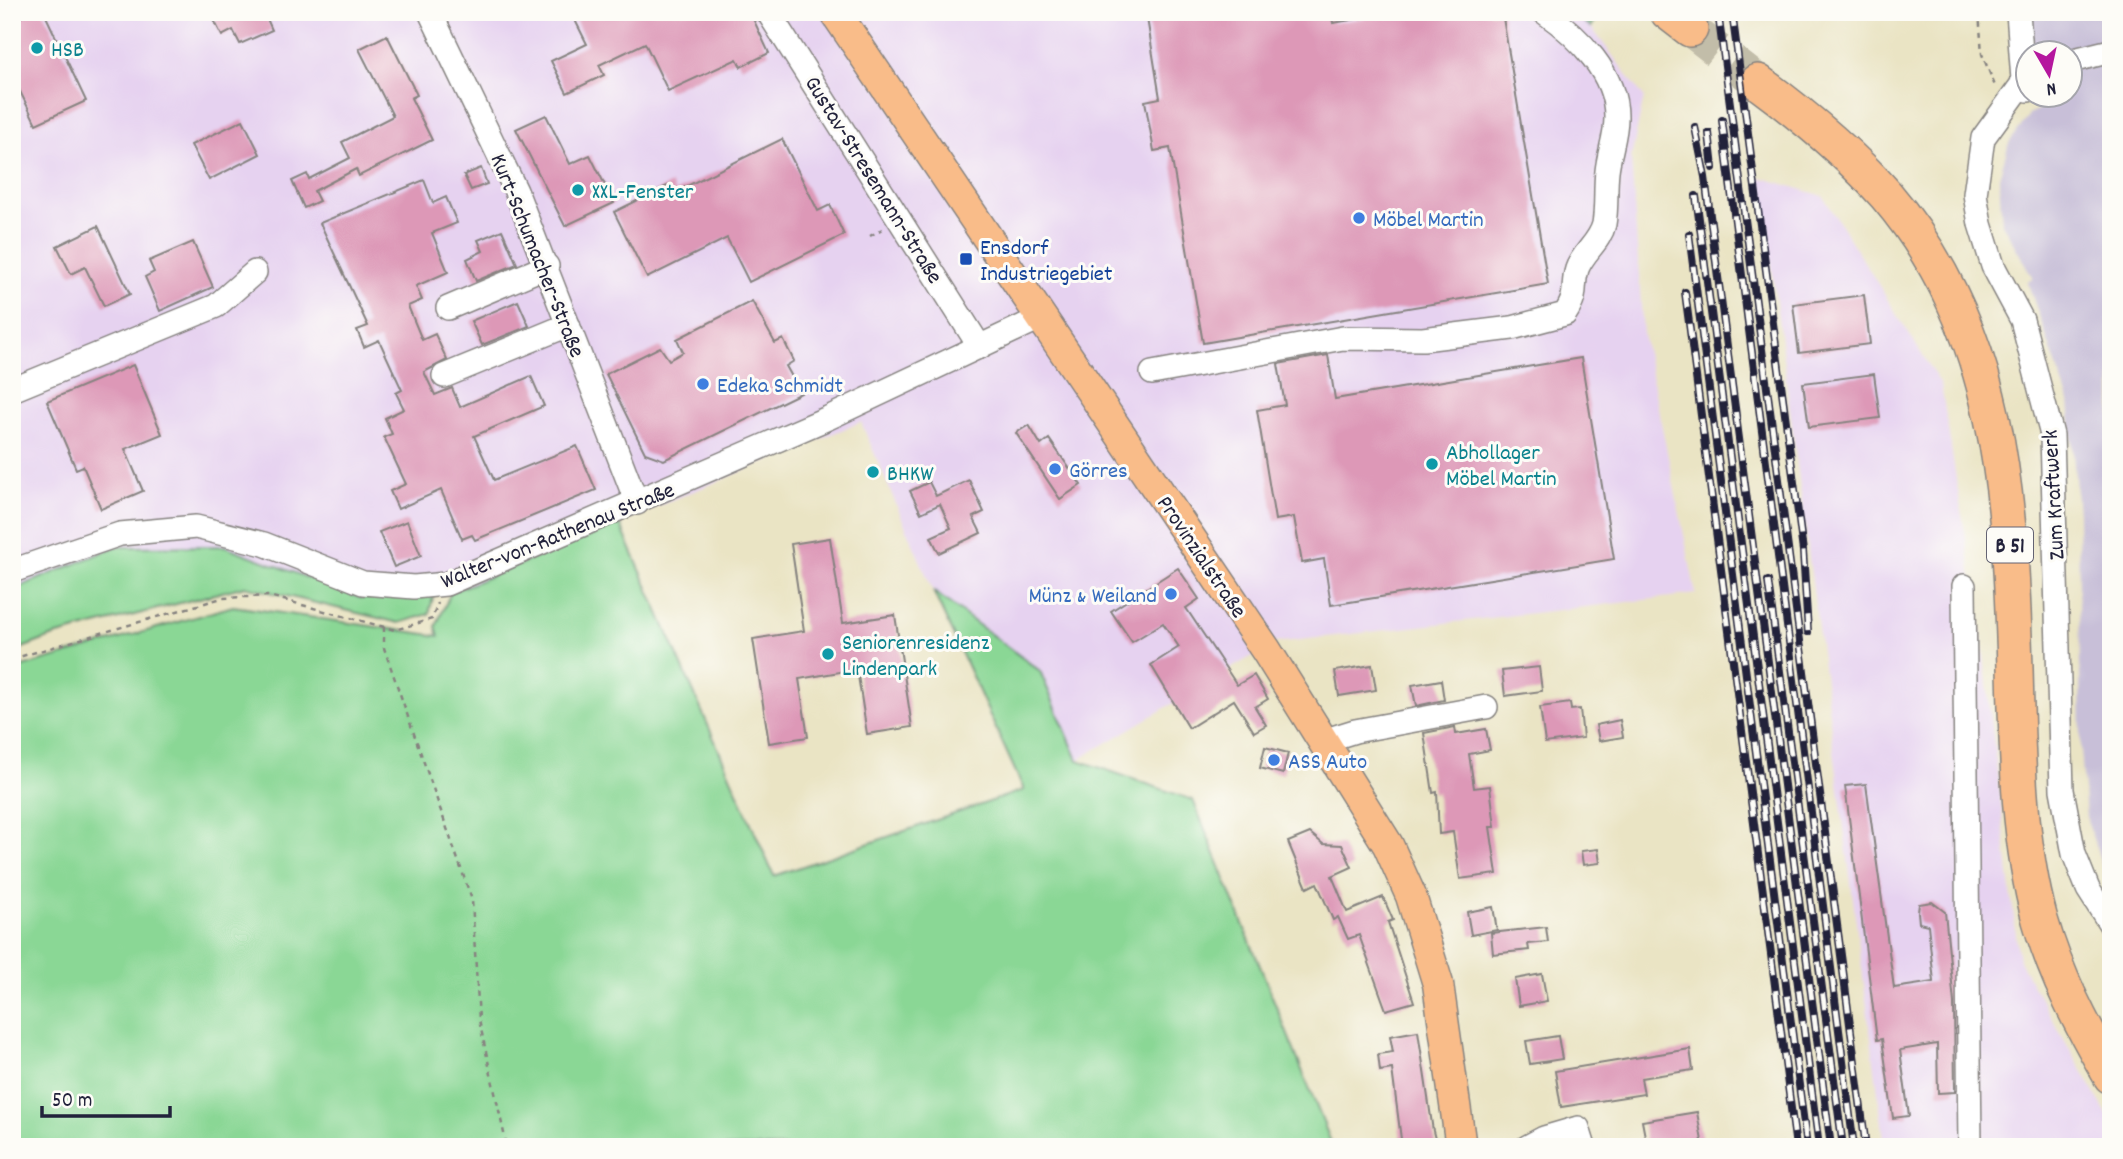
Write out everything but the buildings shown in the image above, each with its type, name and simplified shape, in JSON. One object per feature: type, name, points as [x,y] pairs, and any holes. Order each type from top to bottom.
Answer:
[{"type":"highway","name":"B 51","points":[[1758,82],[1815,126],[1886,196],[1938,271],[1976,354],[2000,449],[2009,522],[2021,794],[2032,882],[2040,918],[2057,969],[2111,1076]]},
{"type":"main road","name":"Provinzialstraße","points":[[835,12],[1252,629],[1388,845],[1429,946],[1445,1019],[1461,1147]]},
{"type":"street","name":"Kurt-Schumacher-Straße","points":[[430,12],[491,135],[547,266],[637,503]]},
{"type":"street","name":"Gustav-Stresemann-Straße","points":[[768,12],[981,347]]},
{"type":"street","points":[[1152,373],[1343,338],[1423,339],[1512,328],[1565,314],[1576,294],[1577,270],[1599,238],[1604,224],[1606,178],[1616,118],[1615,101],[1604,72],[1588,52],[1544,12]]},
{"type":"street","points":[[2018,12],[2022,38]]},
{"type":"street","points":[[2084,58],[2111,51]]},
{"type":"street","name":"Zum Kraftwerk","points":[[2014,106],[1983,138],[1975,194],[1980,224],[1993,266],[2022,320],[2052,435],[2062,790],[2074,854],[2088,889],[2111,925]]},
{"type":"street","points":[[448,308],[547,266]]},
{"type":"street","points":[[12,390],[216,306],[255,272]]},
{"type":"street","name":"Walter-von-Rathenau Straße","points":[[12,571],[120,534],[196,527],[264,544],[363,583],[390,587],[446,584],[637,503],[1041,318]]},
{"type":"street","points":[[444,376],[568,325]]},
{"type":"street","points":[[1964,586],[1970,1147]]},
{"type":"street","points":[[1323,741],[1355,731],[1486,707]]},
{"type":"street","points":[[1527,1147],[1544,1138],[1578,1128],[1584,1147]]},
{"type":"path","points":[[1979,12],[1982,54],[1998,93],[2014,92]]},
{"type":"path","points":[[12,659],[222,598],[269,596],[395,630],[432,619],[446,584]]},
{"type":"path","points":[[384,627],[384,648],[472,900],[479,1020],[507,1147]]},
{"type":"shaded area","points":[[12,12],[1571,12],[1591,27],[1644,97],[1631,158],[1643,334],[1696,594],[1274,643],[1078,760],[1040,671],[933,591],[861,422],[451,592],[360,598],[225,546],[115,547],[12,590]]},
{"type":"shaded area","points":[[2022,12],[2111,12],[2111,878],[2102,866],[2086,817],[2081,749],[2078,514],[2069,401],[2027,281],[2033,278],[2002,223],[1999,178],[2009,143],[2030,114],[2040,108],[2084,108],[2084,38],[2026,38]]},
{"type":"shaded area","points":[[1760,177],[1823,196],[1941,385],[1982,640],[2019,961],[2111,1121],[2111,1147],[1885,1147]]},
{"type":"green space","points":[[1571,12],[1601,12],[1591,27]]},
{"type":"green space","points":[[620,524],[774,876],[1024,790],[933,591],[1040,671],[1078,760],[1193,800],[1333,1147],[12,1147],[12,670],[233,606],[439,636],[436,626],[451,592]]},
{"type":"green space","points":[[225,546],[360,598],[434,593],[429,614],[399,623],[245,586],[54,636],[12,652],[12,590],[115,547]]},
{"type":"tunnel","points":[[1690,29],[1758,82]]},
{"type":"railway","points":[[1718,12],[1866,1147]]},
{"type":"railway","points":[[1732,12],[1803,551],[1808,632]]},
{"type":"railway","points":[[1722,120],[1854,1147]]},
{"type":"railway","points":[[1695,127],[1705,177],[1831,1147]]},
{"type":"railway","points":[[1709,133],[1713,168]]},
{"type":"railway","points":[[1696,196],[1819,1147]]},
{"type":"railway","points":[[1689,234],[1807,1147]]},
{"type":"railway","points":[[1685,292],[1796,1147]]},
{"type":"railway","points":[[1768,581],[1843,1147]]},
{"type":"place","name":"HSB","points":[[37,48]]},
{"type":"place","name":"XXL-Fenster","points":[[578,190]]},
{"type":"place","name":"Möbel Martin","points":[[1359,218]]},
{"type":"place","name":"Ensdorf Industriegebiet","points":[[966,259]]},
{"type":"place","name":"Edeka Schmidt","points":[[703,384]]},
{"type":"place","name":"Abhollager Möbel Martin","points":[[1432,464]]},
{"type":"place","name":"Görres","points":[[1055,469]]},
{"type":"place","name":"BHKW","points":[[873,472]]},
{"type":"place","name":"Münz & Weiland","points":[[1171,594]]},
{"type":"place","name":"Seniorenresidenz Lindenpark","points":[[828,654]]},
{"type":"place","name":"ASS Auto","points":[[1274,760]]}]
